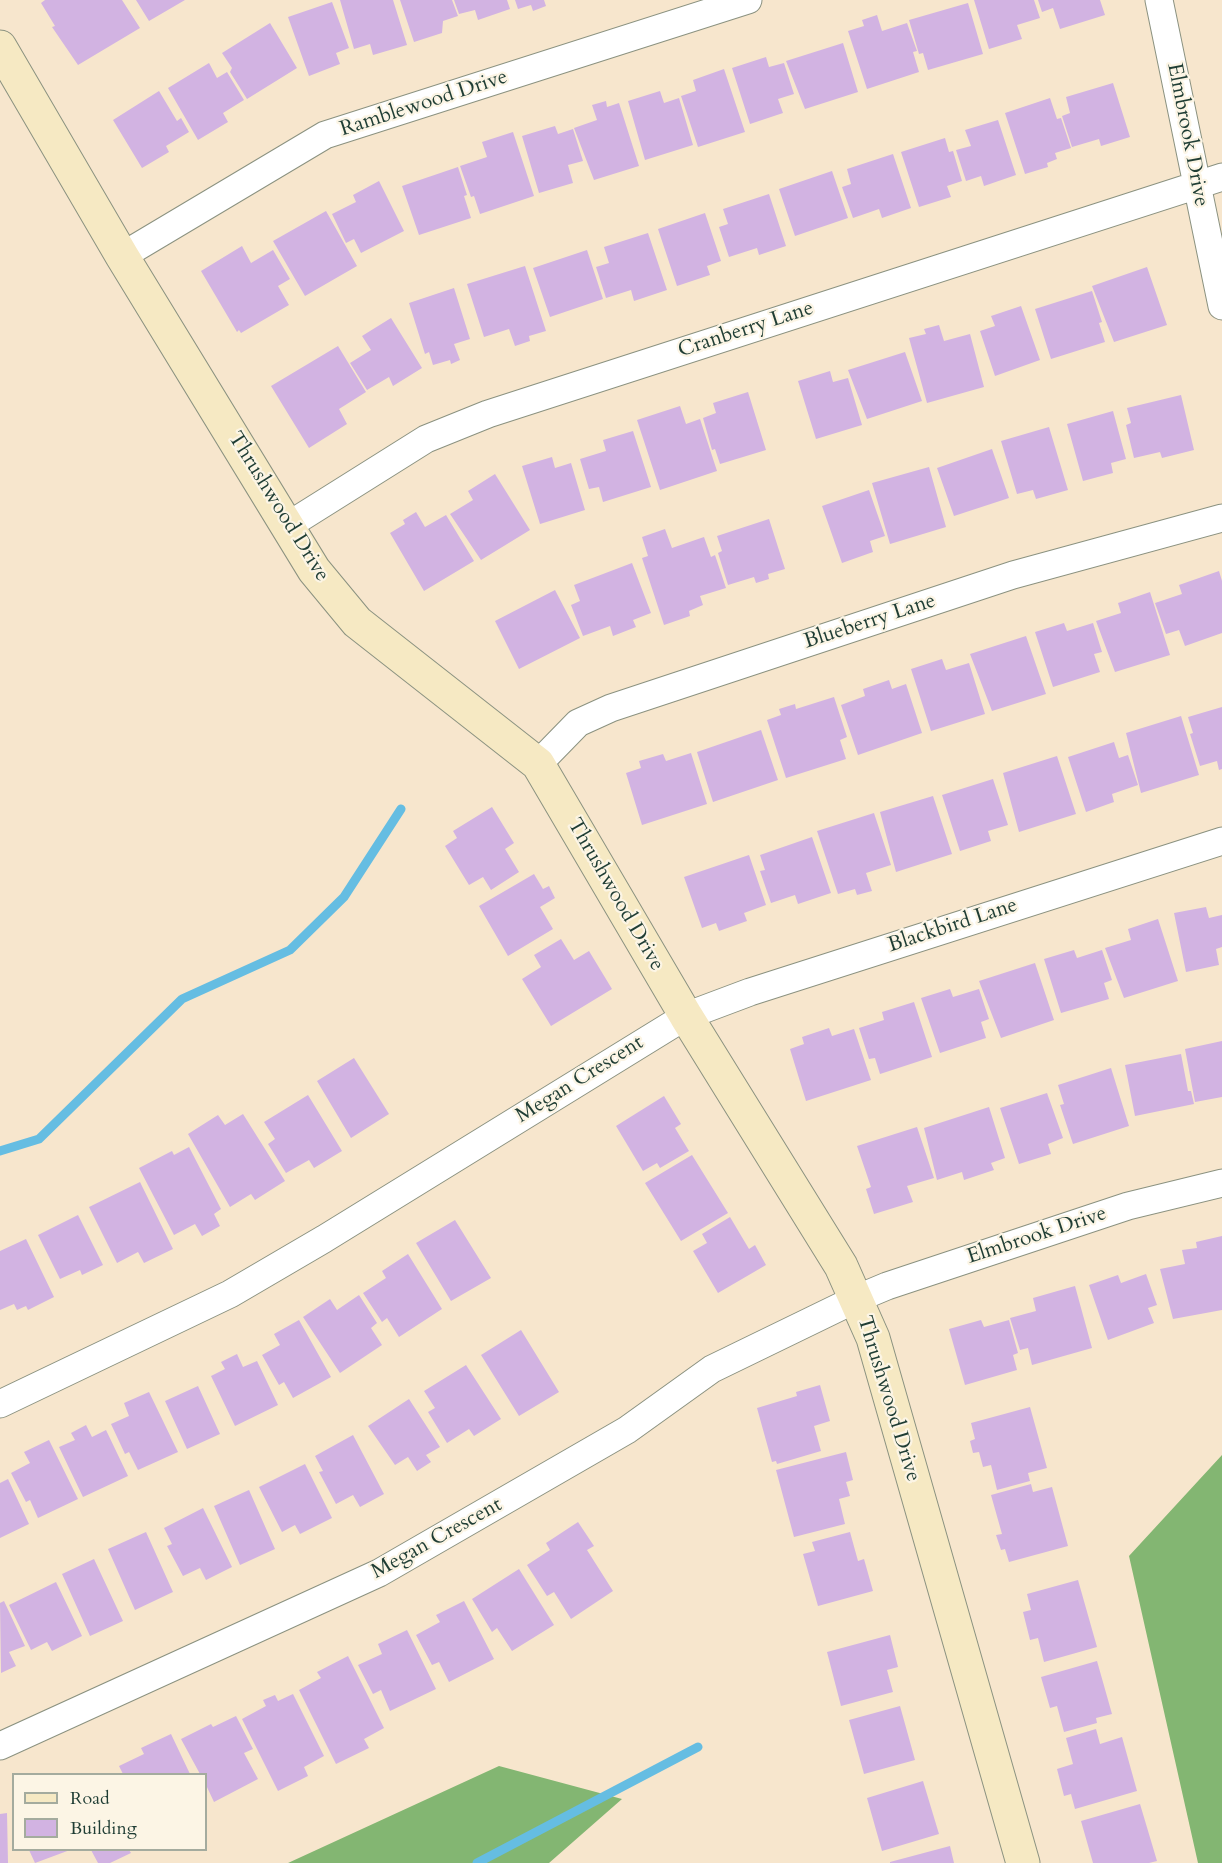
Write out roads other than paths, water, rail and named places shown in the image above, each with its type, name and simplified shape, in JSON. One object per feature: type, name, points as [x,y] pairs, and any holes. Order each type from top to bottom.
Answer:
[{"type":"street","name":"Ramblewood Drive","points":[[122,256],[325,135],[748,0]]},
{"type":"street","name":"Elmbrook Drive","points":[[1160,0],[1222,306]]},
{"type":"street","name":"Thrushwood Drive","points":[[0,47],[122,256],[289,525],[314,570],[357,622],[538,764],[686,1016],[841,1266],[873,1338],[1023,1863]]},
{"type":"street","name":"Cranberry Lane","points":[[289,525],[426,439],[488,414],[1222,177]]},
{"type":"street","name":"Blueberry Lane","points":[[538,764],[578,723],[611,708],[1013,575],[1222,518]]},
{"type":"street","name":"Blackbird Lane","points":[[686,1016],[750,992],[1222,841]]},
{"type":"street","name":"Megan Crescent","points":[[0,1404],[230,1294],[324,1239],[686,1016]]},
{"type":"street","name":"Elmbrook Drive","points":[[856,1299],[887,1286],[1128,1206],[1222,1183]]},
{"type":"street","name":"Megan Crescent","points":[[0,1746],[379,1573],[627,1431],[712,1369],[856,1299]]},
{"type":"waterway","points":[[0,1151],[39,1139],[182,999],[290,950],[344,897],[401,809]]},
{"type":"waterway","points":[[477,1863],[698,1747]]}]
